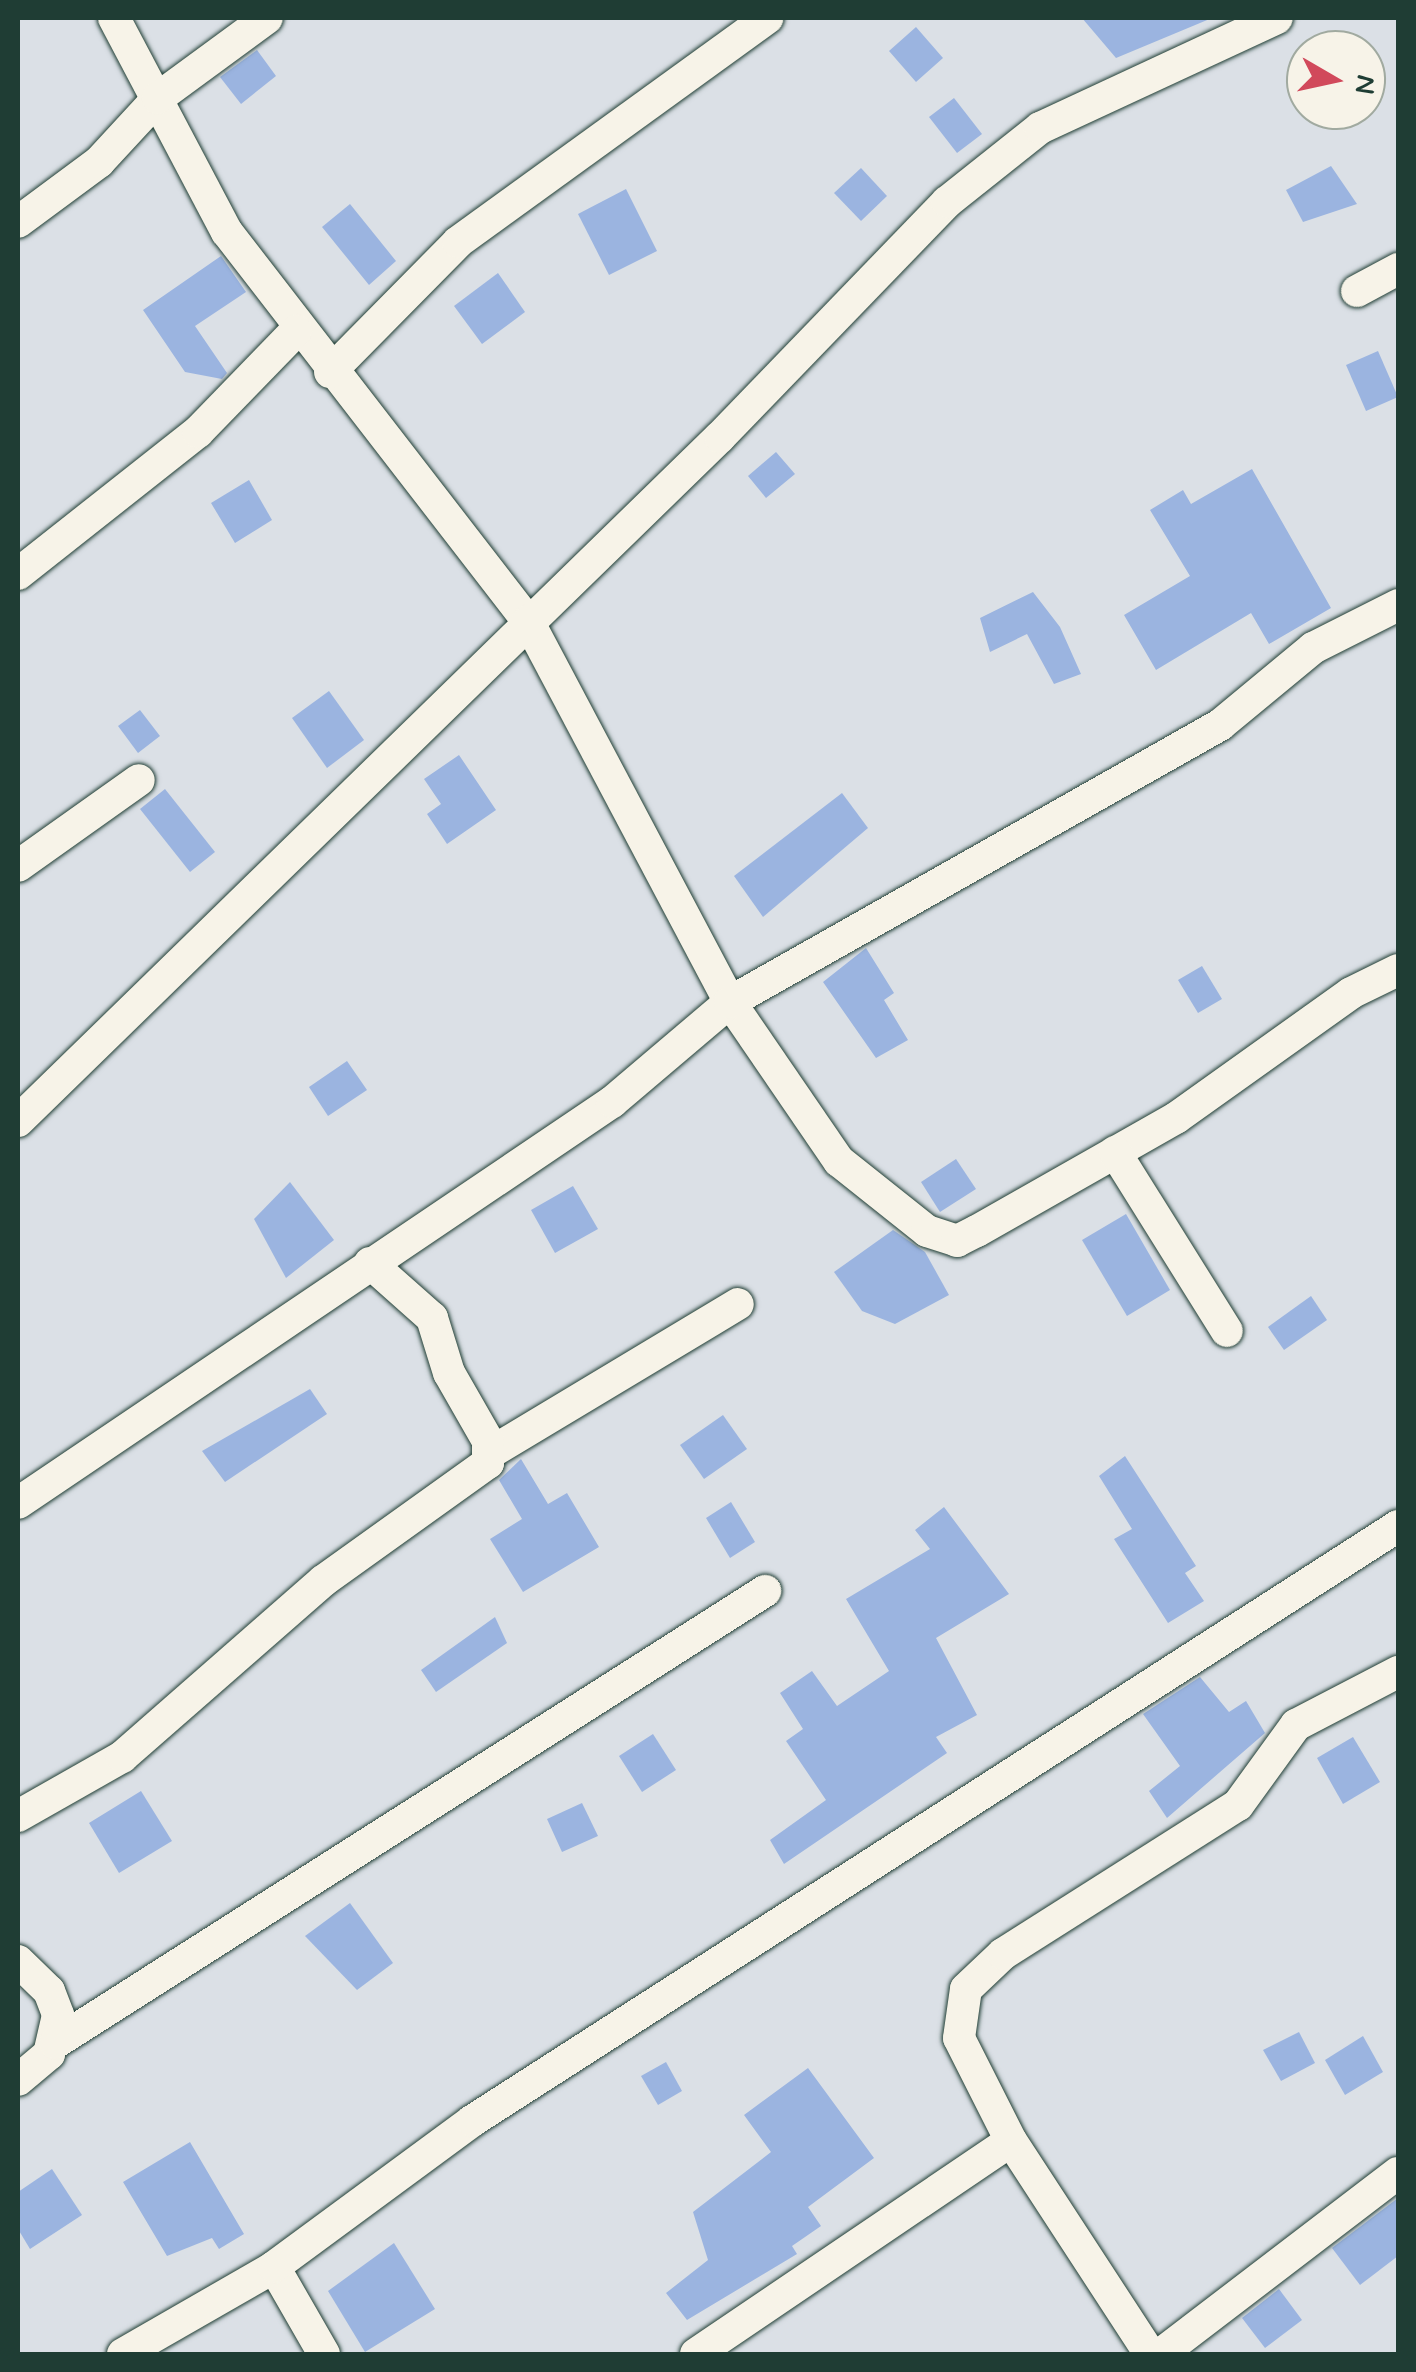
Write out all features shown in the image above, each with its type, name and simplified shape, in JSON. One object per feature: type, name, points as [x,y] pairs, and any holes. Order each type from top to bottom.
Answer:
[{"type":"street","points":[[114,18],[227,232],[296,331],[528,622],[730,1002],[839,1161],[940,1238],[967,1236],[1114,1152],[1398,970]]},
{"type":"street","points":[[18,222],[99,162],[158,98],[268,18]]},
{"type":"street","points":[[330,372],[458,242],[768,18]]},
{"type":"street","points":[[18,1120],[528,622],[947,202],[1040,128],[1277,18]]},
{"type":"street","points":[[1357,291],[1398,269]]},
{"type":"street","points":[[18,574],[198,432],[296,331]]},
{"type":"street","points":[[18,1503],[612,1102],[730,1002],[1220,726],[1312,648],[1398,605]]},
{"type":"street","points":[[18,866],[139,780]]},
{"type":"street","points":[[1114,1152],[1227,1331]]},
{"type":"street","points":[[370,1263],[432,1318],[490,1453]]},
{"type":"street","points":[[18,1816],[154,1732],[322,1581],[478,1474],[490,1453],[738,1304]]},
{"type":"street","points":[[123,2354],[274,2267],[472,2121],[1398,1526]]},
{"type":"street","points":[[18,2080],[55,2043],[765,1591]]},
{"type":"street","points":[[1150,2354],[1011,2140],[959,2038],[971,1980],[1238,1805],[1296,1725],[1398,1672]]},
{"type":"street","points":[[18,1961],[56,2002],[55,2043]]},
{"type":"street","points":[[696,2354],[1011,2140]]},
{"type":"street","points":[[1162,2354],[1398,2173]]},
{"type":"street","points":[[274,2267],[324,2354]]},
{"type":"building","points":[[1082,18],[1212,18],[1116,58]]},
{"type":"building","points":[[916,27],[943,58],[916,82],[889,51]]},
{"type":"building","points":[[257,50],[276,76],[241,104],[220,77]]},
{"type":"building","points":[[954,98],[982,134],[957,153],[929,117]]},
{"type":"building","points":[[1331,166],[1357,204],[1303,222],[1286,190]]},
{"type":"building","points":[[861,168],[887,196],[861,221],[834,193]]},
{"type":"building","points":[[626,189],[657,251],[609,275],[578,214]]},
{"type":"building","points":[[350,204],[396,261],[369,285],[322,227]]},
{"type":"building","points":[[221,256],[246,292],[195,326],[227,373],[222,379],[185,372],[143,310]]},
{"type":"building","points":[[498,273],[525,312],[482,344],[454,306]]},
{"type":"building","points":[[1378,351],[1398,397],[1366,411],[1346,365]]},
{"type":"building","points":[[776,452],[795,474],[766,498],[748,476]]},
{"type":"building","points":[[1252,469],[1331,608],[1269,644],[1251,613],[1156,670],[1124,615],[1190,576],[1150,510],[1183,490],[1191,504]]},
{"type":"building","points":[[249,480],[272,520],[235,543],[211,503]]},
{"type":"building","points":[[1033,592],[1060,627],[1081,674],[1054,684],[1027,634],[990,652],[980,618]]},
{"type":"building","points":[[329,691],[364,740],[327,768],[292,718]]},
{"type":"building","points":[[140,710],[160,736],[138,753],[118,726]]},
{"type":"building","points":[[459,755],[496,810],[447,844],[427,814],[441,804],[424,779]]},
{"type":"building","points":[[165,789],[215,852],[190,872],[140,809]]},
{"type":"building","points":[[842,793],[868,828],[763,917],[734,876]]},
{"type":"building","points":[[866,948],[894,993],[884,1000],[908,1040],[876,1058],[823,982]]},
{"type":"building","points":[[1202,966],[1222,999],[1198,1013],[1178,980]]},
{"type":"building","points":[[347,1061],[367,1090],[328,1116],[309,1087]]},
{"type":"building","points":[[956,1159],[976,1189],[940,1212],[921,1182]]},
{"type":"building","points":[[290,1182],[334,1240],[286,1278],[254,1219]]},
{"type":"building","points":[[573,1186],[598,1229],[555,1253],[531,1210]]},
{"type":"building","points":[[1126,1214],[1170,1290],[1127,1316],[1082,1240]]},
{"type":"building","points":[[893,1230],[925,1252],[949,1295],[895,1324],[862,1311],[834,1272]]},
{"type":"building","points":[[1311,1296],[1327,1320],[1284,1350],[1268,1327]]},
{"type":"building","points":[[310,1389],[327,1414],[225,1482],[202,1451]]},
{"type":"building","points":[[723,1415],[747,1449],[704,1479],[680,1445]]},
{"type":"building","points":[[1125,1456],[1196,1566],[1185,1573],[1204,1601],[1168,1623],[1114,1539],[1132,1529],[1099,1476]]},
{"type":"building","points":[[521,1459],[548,1504],[567,1493],[599,1547],[523,1592],[490,1539],[522,1519],[499,1480]]},
{"type":"building","points":[[731,1502],[755,1542],[730,1558],[706,1518]]},
{"type":"building","points":[[944,1507],[1009,1594],[936,1638],[977,1715],[936,1737],[947,1753],[784,1864],[770,1840],[826,1800],[786,1741],[803,1729],[780,1693],[812,1671],[837,1706],[889,1671],[846,1599],[930,1549],[915,1530]]},
{"type":"building","points":[[495,1617],[507,1643],[436,1692],[421,1670]]},
{"type":"building","points":[[1200,1677],[1229,1712],[1246,1701],[1265,1733],[1167,1818],[1149,1791],[1180,1766],[1143,1714]]},
{"type":"building","points":[[653,1734],[676,1770],[642,1792],[619,1756]]},
{"type":"building","points":[[1353,1737],[1380,1782],[1343,1804],[1317,1758]]},
{"type":"building","points":[[141,1791],[172,1841],[119,1873],[89,1823]]},
{"type":"building","points":[[582,1803],[598,1836],[562,1852],[547,1819]]},
{"type":"building","points":[[350,1903],[393,1963],[357,1990],[305,1936]]},
{"type":"building","points":[[1299,2032],[1315,2063],[1281,2081],[1263,2050]]},
{"type":"building","points":[[1363,2036],[1383,2072],[1345,2095],[1325,2060]]},
{"type":"building","points":[[666,2062],[682,2091],[658,2105],[641,2076]]},
{"type":"building","points":[[808,2068],[874,2158],[808,2207],[821,2226],[792,2246],[797,2254],[687,2320],[666,2293],[708,2260],[693,2212],[771,2152],[744,2115]]},
{"type":"building","points":[[190,2142],[244,2234],[219,2249],[212,2238],[167,2256],[123,2182]]},
{"type":"building","points":[[52,2169],[82,2215],[30,2249],[18,2229],[18,2192]]},
{"type":"building","points":[[1398,2198],[1398,2256],[1360,2285],[1332,2248]]},
{"type":"building","points":[[394,2243],[435,2309],[365,2352],[328,2291]]},
{"type":"building","points":[[1279,2289],[1302,2320],[1265,2348],[1242,2318]]}]
